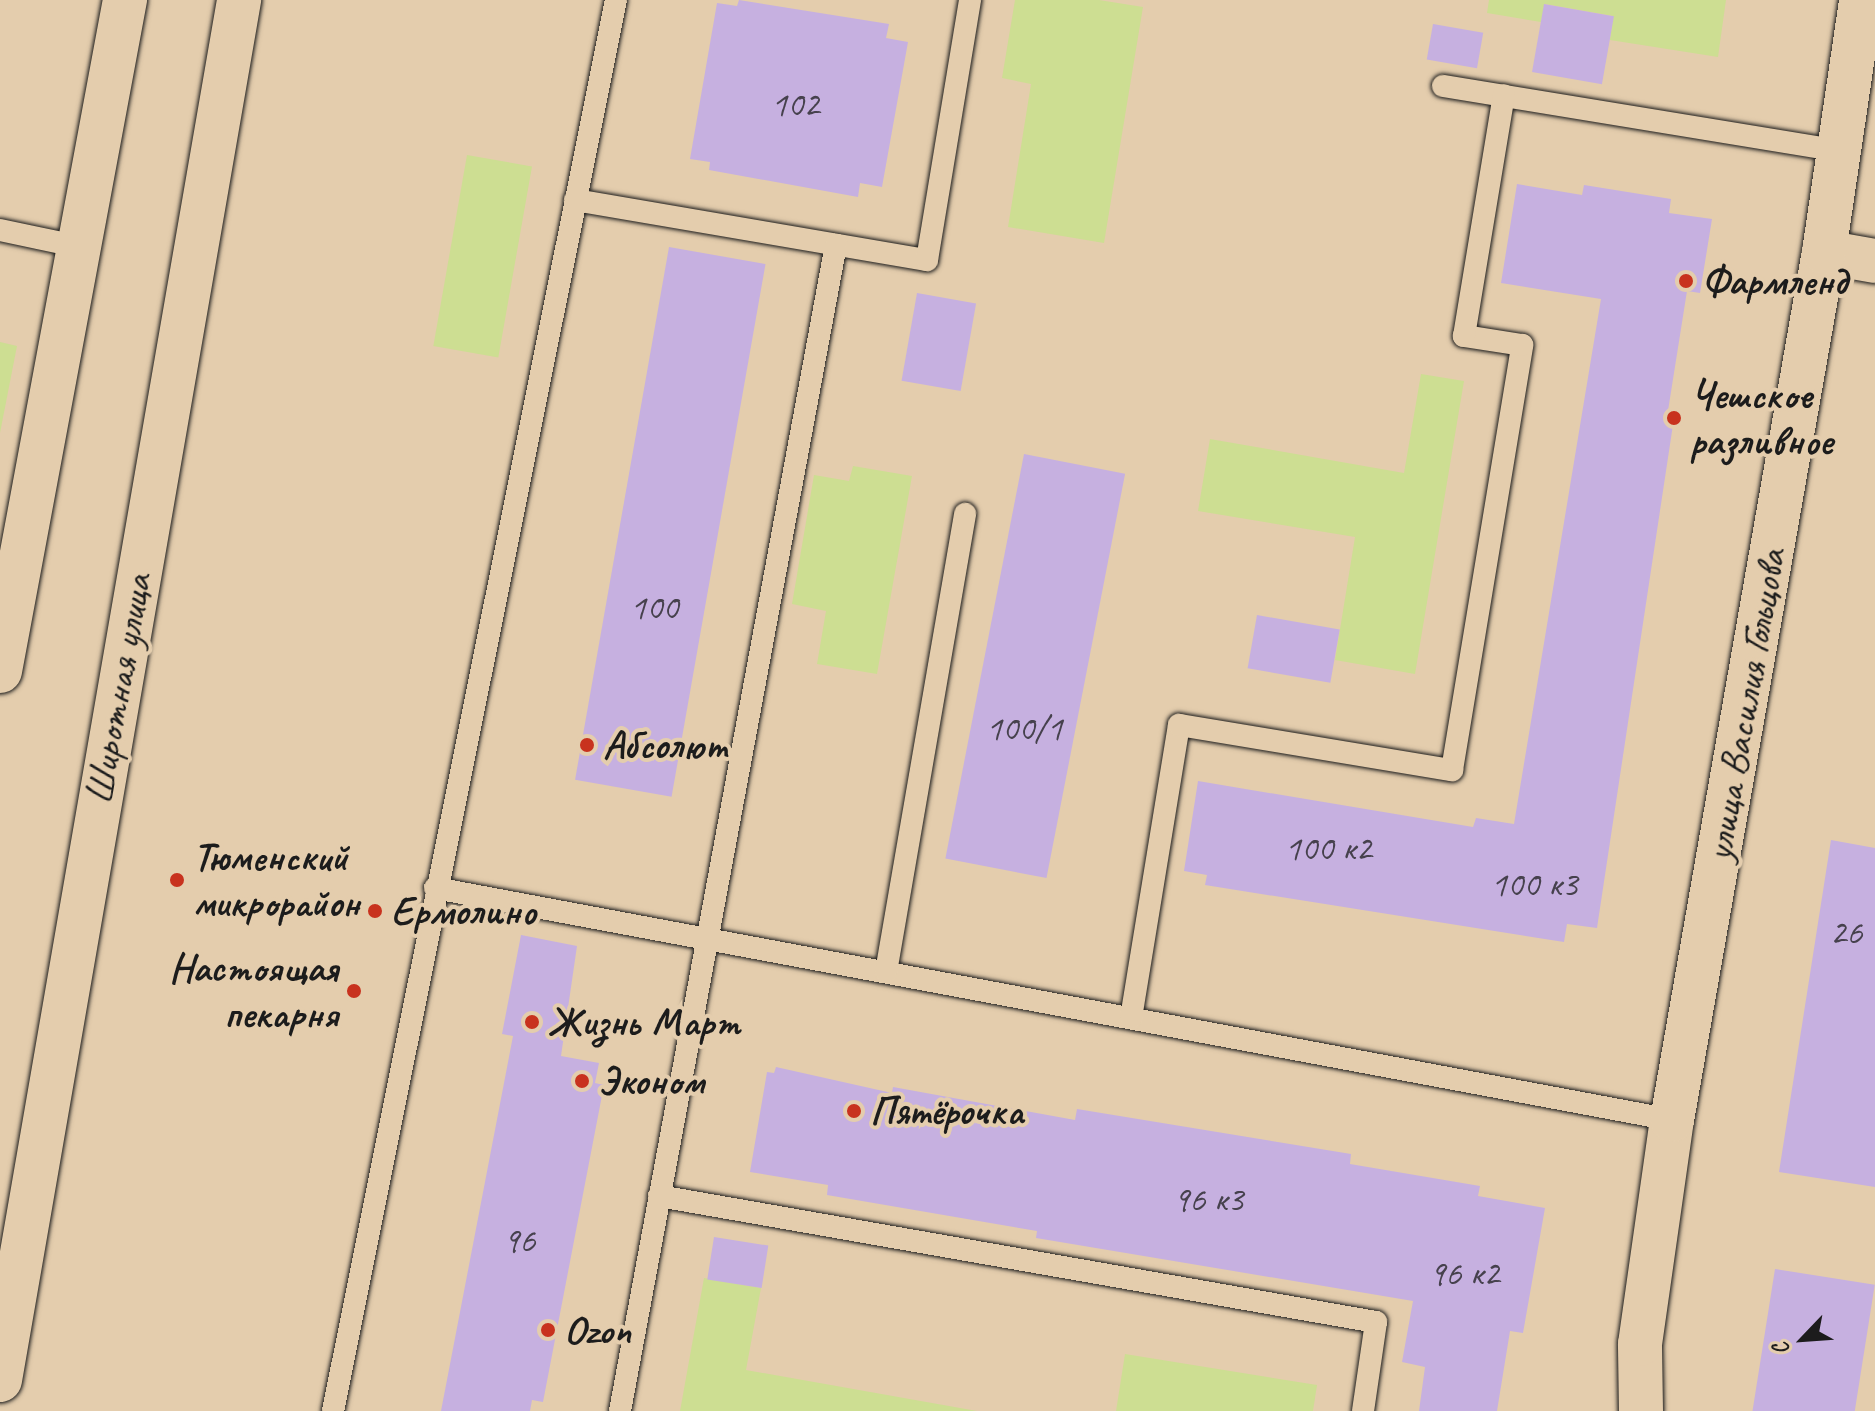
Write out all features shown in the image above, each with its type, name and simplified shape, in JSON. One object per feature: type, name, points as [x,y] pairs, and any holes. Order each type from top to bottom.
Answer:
[{"type":"main road","points":[[0,671],[125,0]]},
{"type":"main road","name":"Широтная улица","points":[[0,1375],[239,0]]},
{"type":"main road","name":"улица Василия Гольцова","points":[[1641,1411],[1640,1344],[1672,1120],[1824,252],[1838,151],[1864,24]]},
{"type":"main road","points":[[1824,252],[1875,261]]},
{"type":"lane","points":[[333,1411],[435,888],[616,0]]},
{"type":"lane","points":[[575,200],[927,260],[970,0]]},
{"type":"lane","points":[[1443,86],[1838,151]]},
{"type":"lane","points":[[1131,1018],[1179,725],[1452,770],[1522,345],[1464,336],[1504,95]]},
{"type":"lane","points":[[0,230],[81,247]]},
{"type":"lane","points":[[620,1411],[836,245]]},
{"type":"lane","points":[[886,972],[965,514]]},
{"type":"lane","points":[[435,888],[1672,1120]]},
{"type":"lane","points":[[659,1196],[1376,1322],[1363,1411]]},
{"type":"green space","points":[[1015,0],[1099,0],[1143,7],[1104,243],[1008,227],[1031,84],[1002,78]]},
{"type":"green space","points":[[1489,0],[1726,0],[1718,57],[1610,40],[1613,16],[1545,4],[1541,22],[1487,13]]},
{"type":"green space","points":[[467,155],[532,166],[498,358],[433,346]]},
{"type":"green space","points":[[0,342],[17,346],[0,433]]},
{"type":"green space","points":[[1421,374],[1464,381],[1415,674],[1335,660],[1355,537],[1198,511],[1210,439],[1404,473]]},
{"type":"green space","points":[[853,466],[912,476],[877,674],[817,664],[826,611],[792,604],[814,475],[849,481]]},
{"type":"green space","points":[[704,1278],[761,1288],[746,1370],[977,1411],[680,1411]]},
{"type":"green space","points":[[1125,1354],[1317,1385],[1313,1411],[1116,1411]]},
{"type":"building","points":[[739,0],[889,24],[886,38],[908,42],[882,187],[860,183],[858,197],[709,170],[710,162],[690,159],[717,3],[737,6]]},
{"type":"building","points":[[1544,4],[1614,16],[1602,84],[1532,72]]},
{"type":"building","points":[[1433,24],[1483,33],[1477,68],[1427,59]]},
{"type":"building","points":[[1517,184],[1582,195],[1584,185],[1671,199],[1669,213],[1712,219],[1700,293],[1687,291],[1667,417],[1674,418],[1597,928],[1567,924],[1564,942],[1205,885],[1207,875],[1184,871],[1198,781],[1473,827],[1476,818],[1514,824],[1601,299],[1501,283]]},
{"type":"building","points":[[669,247],[766,264],[672,797],[575,780]]},
{"type":"building","points":[[917,293],[976,303],[961,391],[902,381]]},
{"type":"building","points":[[1024,454],[1125,474],[1046,878],[945,858]]},
{"type":"building","points":[[1257,615],[1340,630],[1330,683],[1248,668]]},
{"type":"building","points":[[1831,840],[1875,848],[1875,1187],[1779,1172]]},
{"type":"building","points":[[521,935],[577,946],[561,1056],[599,1063],[595,1083],[604,1085],[543,1402],[532,1400],[530,1411],[441,1411],[513,1036],[502,1034]]},
{"type":"building","points":[[776,1067],[892,1093],[893,1087],[1075,1120],[1077,1109],[1351,1154],[1350,1164],[1480,1186],[1478,1196],[1545,1208],[1523,1333],[1510,1331],[1497,1411],[1419,1411],[1425,1367],[1402,1362],[1413,1301],[1036,1238],[1037,1231],[827,1195],[828,1185],[750,1172],[767,1072],[774,1073]]},
{"type":"building","points":[[714,1237],[768,1246],[762,1288],[707,1279]]},
{"type":"building","points":[[1775,1269],[1875,1285],[1855,1411],[1753,1411]]},
{"type":"place","name":"Фармленд","points":[[1686,281]]},
{"type":"place","name":"Чешское разливное","points":[[1674,418]]},
{"type":"place","name":"Абсолют","points":[[587,745]]},
{"type":"place","name":"Тюменский микрорайон","points":[[177,880]]},
{"type":"place","name":"Ермолино","points":[[375,911]]},
{"type":"place","name":"Настоящая пекарня","points":[[354,991]]},
{"type":"place","name":"Жизнь Март","points":[[532,1022]]},
{"type":"place","name":"Эконом","points":[[582,1081]]},
{"type":"place","name":"Пятёрочка","points":[[854,1111]]},
{"type":"place","name":"Ozon","points":[[548,1330]]}]
